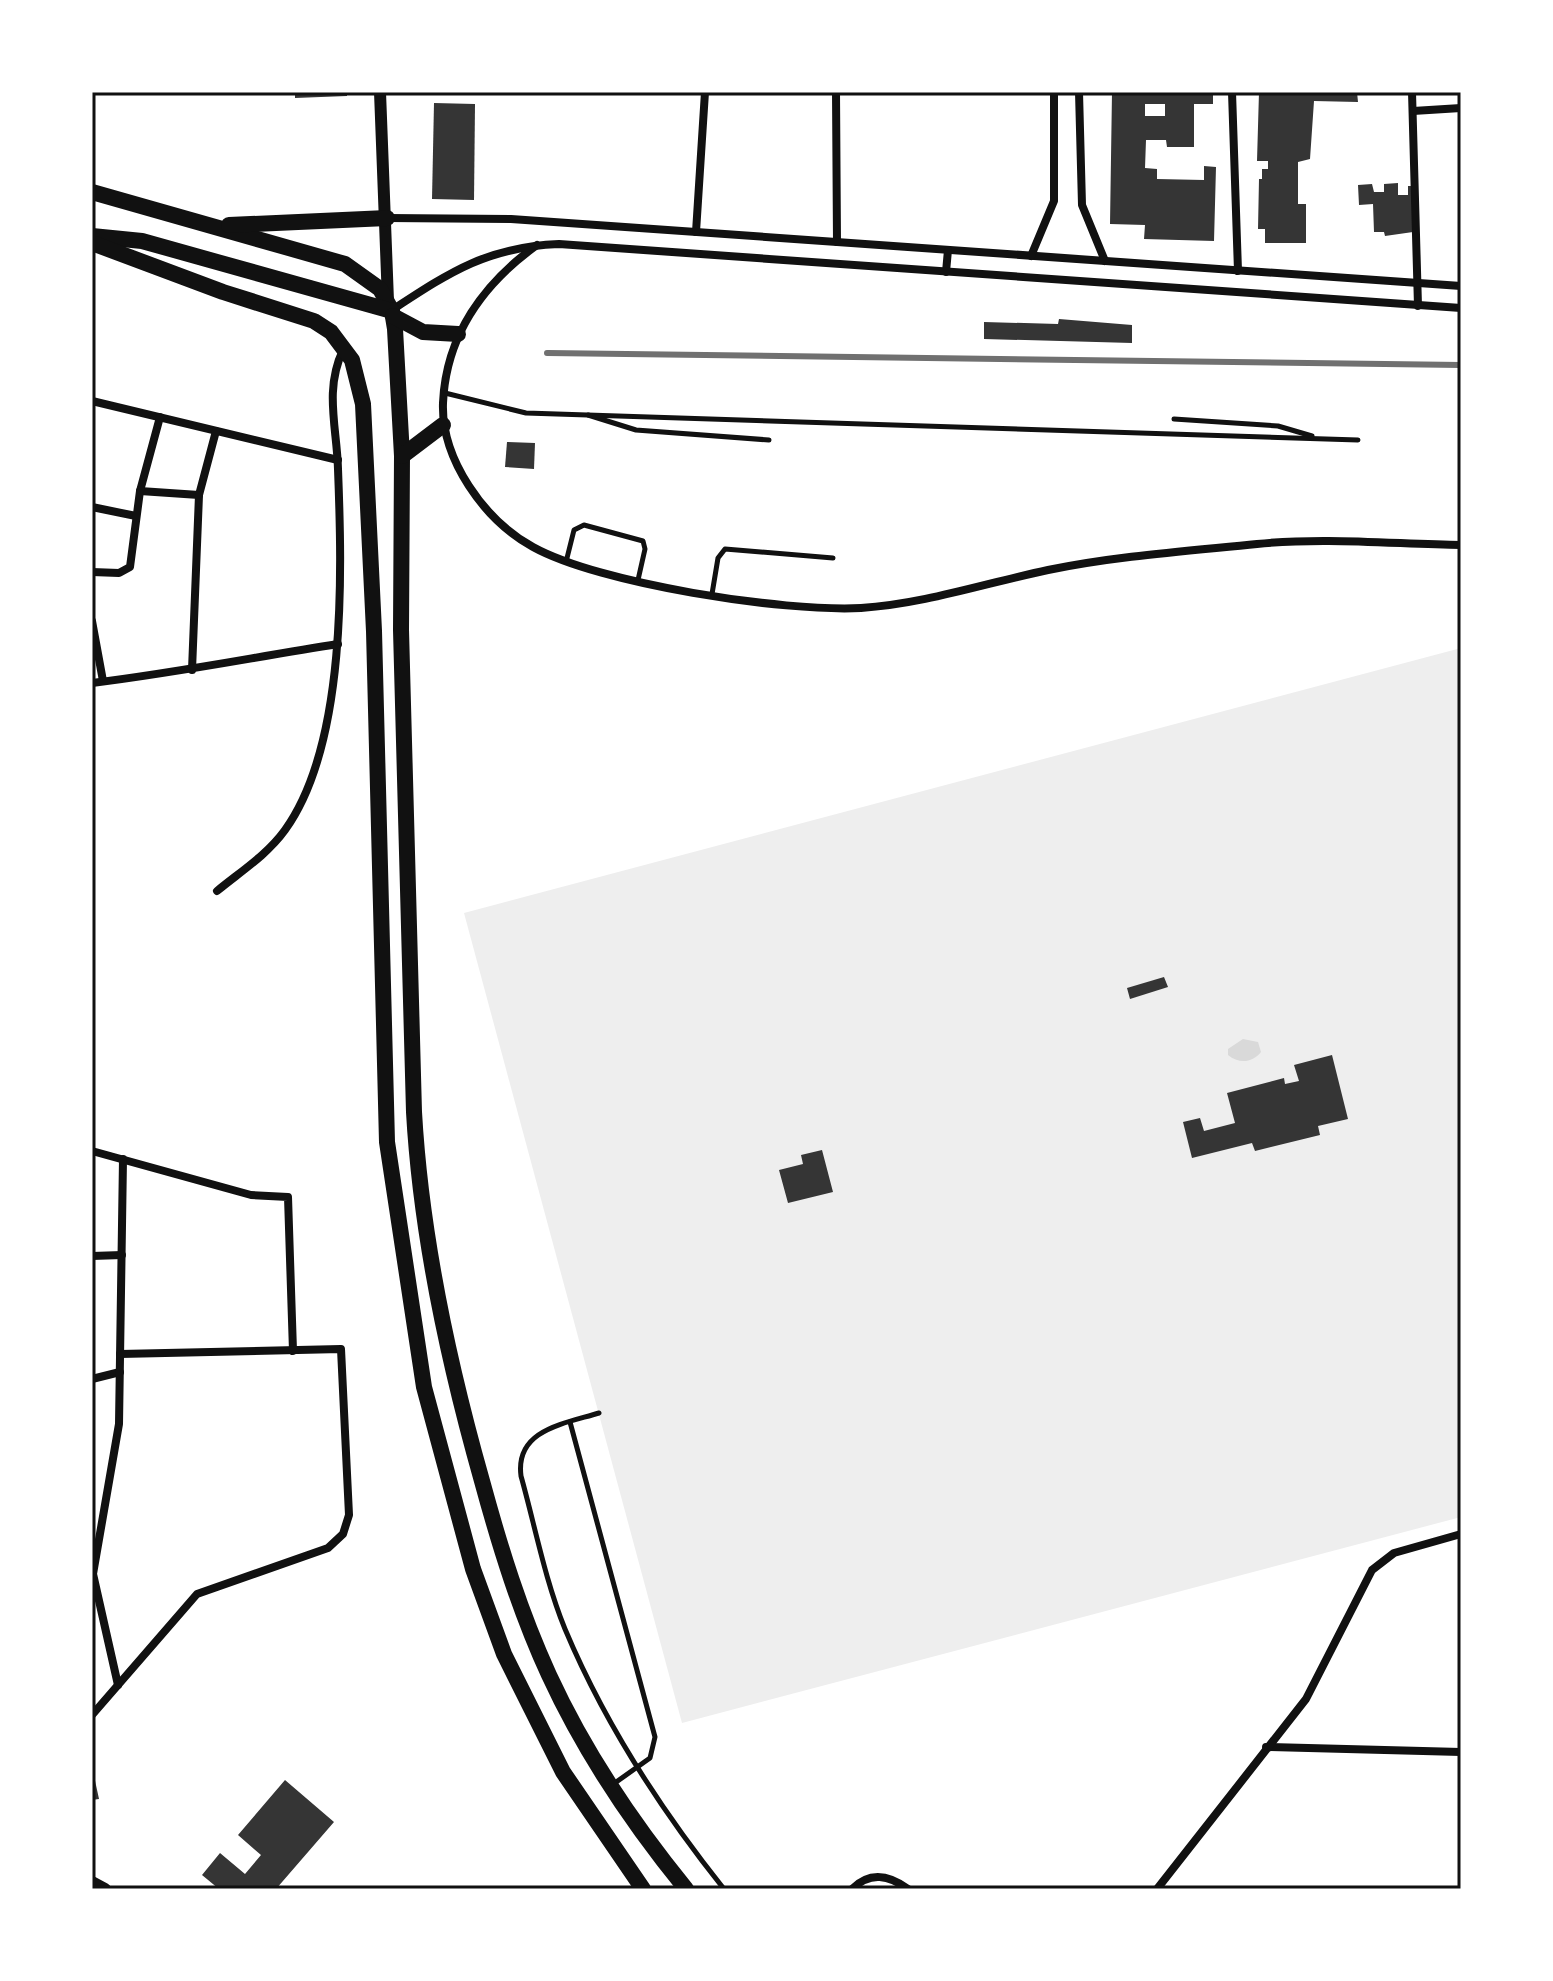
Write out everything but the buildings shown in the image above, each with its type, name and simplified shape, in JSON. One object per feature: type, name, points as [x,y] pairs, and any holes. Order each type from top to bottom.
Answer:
[{"type":"main road","points":[[92,192],[217,225],[345,264],[370,279],[391,310],[402,456],[401,630],[418,1168],[453,1380],[504,1559],[549,1677],[611,1786],[686,1889]]},
{"type":"main road","points":[[217,225],[387,218]]},
{"type":"main road","points":[[92,236],[142,241],[391,310],[423,332],[458,334]]},
{"type":"main road","points":[[92,243],[223,292],[314,321],[344,347],[358,374],[363,404],[374,631],[387,1142],[424,1387],[473,1569],[504,1654],[563,1772],[643,1889]]},
{"type":"main road","points":[[402,456],[443,425]]},
{"type":"street","points":[[380,92],[391,310],[465,264],[500,251],[537,245],[1461,308]]},
{"type":"street","points":[[696,232],[705,92]]},
{"type":"street","points":[[836,92],[837,242]]},
{"type":"street","points":[[1031,256],[1054,201],[1054,92]]},
{"type":"street","points":[[1079,92],[1082,205],[1105,261]]},
{"type":"street","points":[[1232,92],[1238,271]]},
{"type":"street","points":[[1412,92],[1418,306]]},
{"type":"street","points":[[1413,111],[1461,108]]},
{"type":"street","points":[[387,218],[511,219],[1461,286]]},
{"type":"street","points":[[537,245],[483,293],[458,334],[444,393],[443,425],[456,462],[475,494],[500,523],[531,546],[566,562],[712,594],[805,607],[864,608],[923,599],[1067,566],[1257,544],[1461,545]]},
{"type":"street","points":[[946,272],[948,250]]},
{"type":"street","points":[[217,891],[269,849],[298,811],[316,764],[338,644],[341,577],[338,460],[331,387],[344,347]]},
{"type":"street","points":[[92,401],[338,460]]},
{"type":"street","points":[[92,572],[119,573],[130,567],[140,491],[160,417]]},
{"type":"street","points":[[192,670],[199,495],[216,431]]},
{"type":"street","points":[[140,491],[199,495]]},
{"type":"street","points":[[92,507],[136,516]]},
{"type":"street","points":[[92,621],[103,681]]},
{"type":"street","points":[[92,683],[192,670],[225,661],[338,644]]},
{"type":"street","points":[[92,1151],[251,1195],[288,1197],[293,1351]]},
{"type":"street","points":[[118,1685],[92,1574],[116,1450],[123,1159]]},
{"type":"street","points":[[92,1256],[122,1255]]},
{"type":"street","points":[[92,1715],[197,1594],[328,1548],[343,1534],[349,1515],[341,1349],[120,1354]]},
{"type":"street","points":[[92,1379],[120,1372]]},
{"type":"street","points":[[1157,1889],[1306,1699],[1372,1570],[1394,1553],[1461,1534]]},
{"type":"street","points":[[1266,1747],[1461,1752]]},
{"type":"street","points":[[852,1889],[869,1877],[881,1876],[908,1889]]},
{"type":"street","points":[[92,1882],[105,1889]]},
{"type":"lane","points":[[444,393],[526,413],[1358,440]]},
{"type":"lane","points":[[580,413],[636,430],[769,440]]},
{"type":"lane","points":[[1174,419],[1278,426],[1321,439]]},
{"type":"lane","points":[[566,562],[574,530],[584,525],[643,541],[645,549],[638,580]]},
{"type":"lane","points":[[712,594],[718,558],[725,549],[833,558]]},
{"type":"lane","points":[[599,1413],[537,1436],[525,1445],[519,1458],[521,1476],[565,1627],[638,1768],[679,1832],[724,1889]]},
{"type":"lane","points":[[570,1422],[655,1737],[650,1758],[611,1786]]},
{"type":"shaded area","points":[[1461,648],[1461,1517],[682,1723],[464,913]]},
{"type":"shaded area","points":[[1243,1039],[1258,1042],[1261,1052],[1245,1061],[1228,1055],[1228,1049]]},
{"type":"railway","points":[[547,353],[1461,365]]}]
